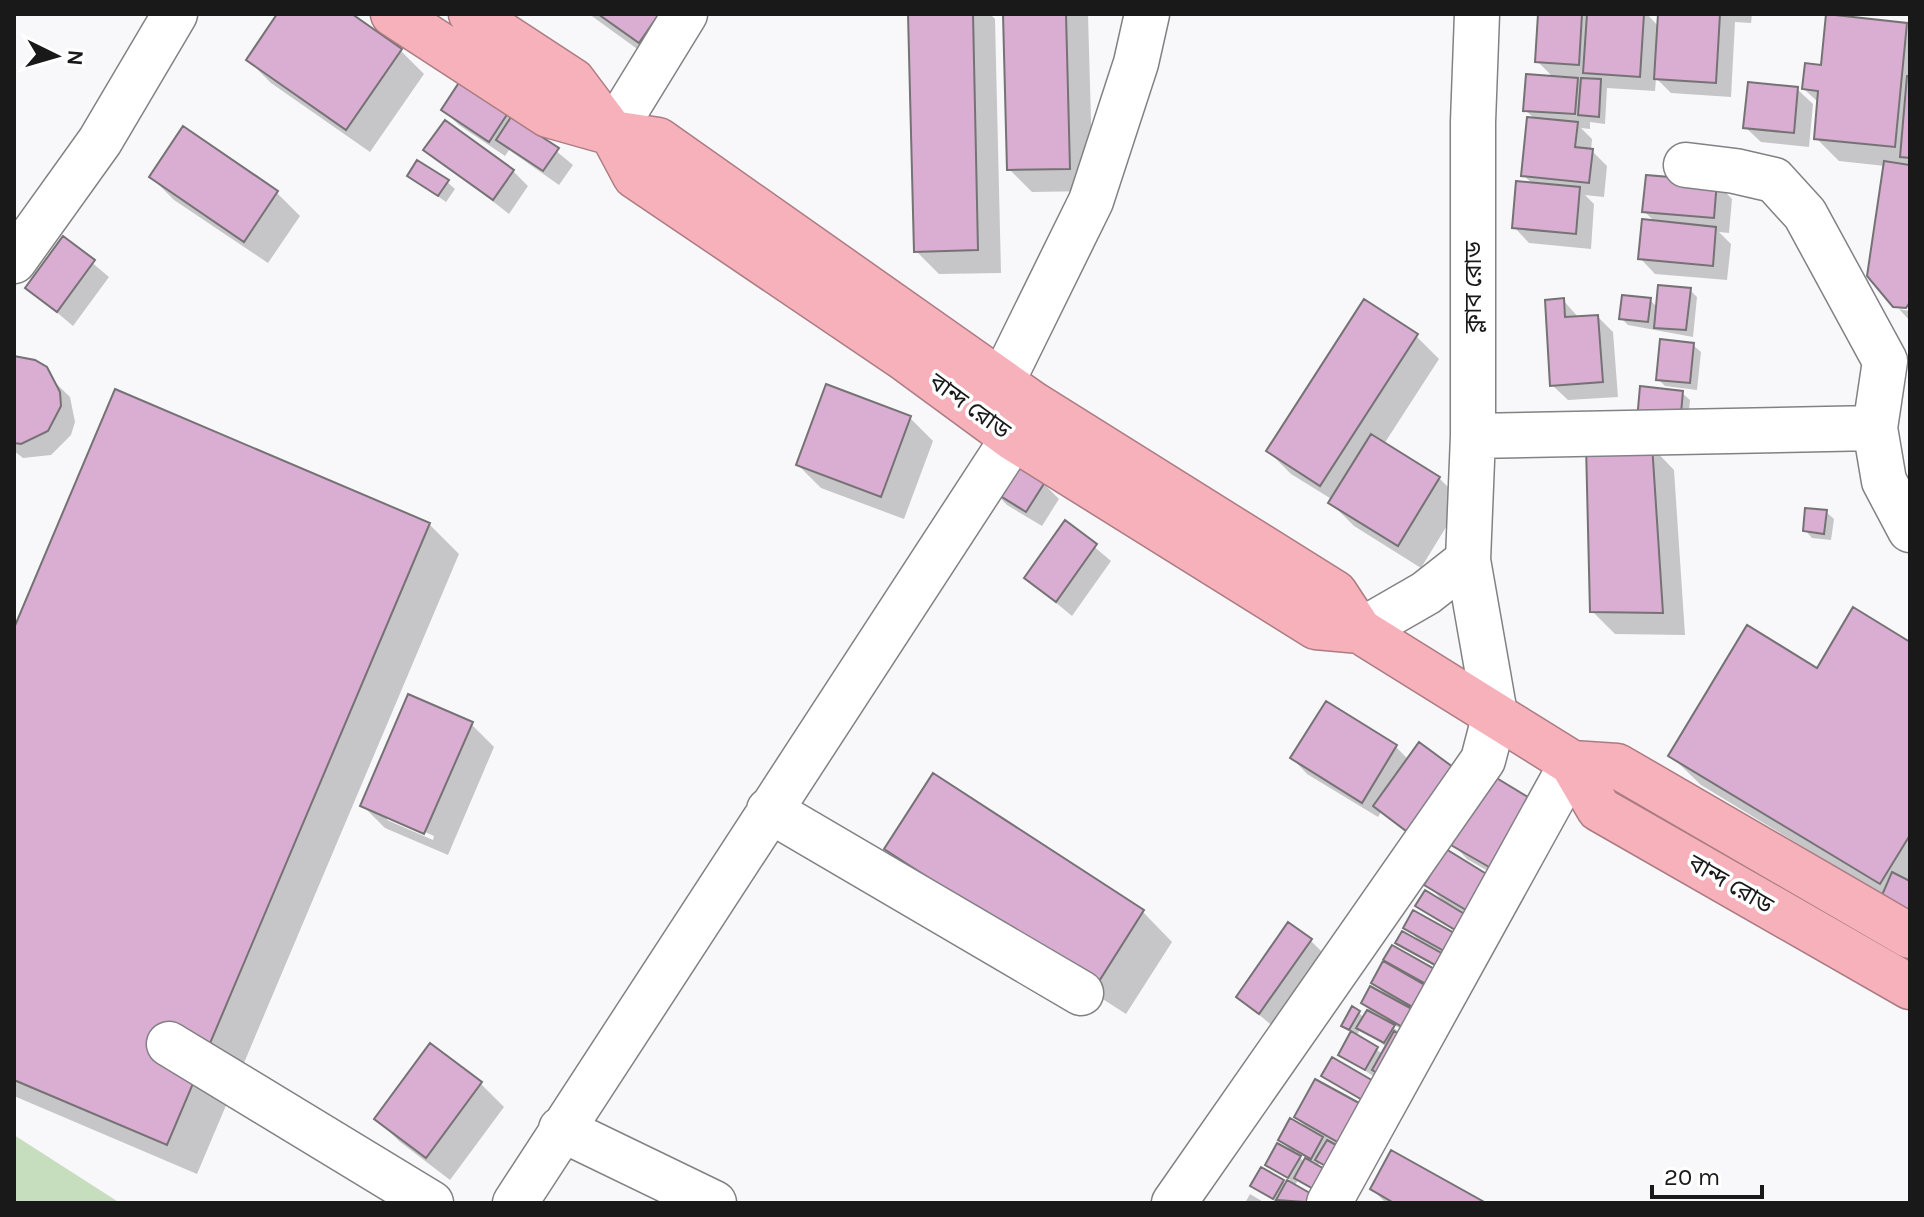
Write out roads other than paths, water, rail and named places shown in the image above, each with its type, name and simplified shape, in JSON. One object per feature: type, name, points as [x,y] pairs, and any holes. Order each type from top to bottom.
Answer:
[{"type":"highway","name":"বান্দ রোড","points":[[393,14],[548,115],[612,133],[658,140],[1002,382],[1335,593],[1360,631],[1572,763],[1599,809],[1910,987]]},
{"type":"highway","name":"বান্দ রোড","points":[[471,14],[573,81],[612,133],[635,176],[904,358],[1013,438],[1316,627],[1360,631]]},
{"type":"highway","name":"বান্দ রোড","points":[[1572,763],[1617,766],[1910,936]]},
{"type":"street","points":[[14,261],[100,141],[175,14]]},
{"type":"street","points":[[612,133],[685,14]]},
{"type":"street","points":[[1002,382],[1091,201],[1136,63],[1147,14]]},
{"type":"street","name":"ক্লাব রোড","points":[[1477,14],[1473,122],[1473,436],[1468,560],[1495,714]]},
{"type":"street","points":[[1686,165],[1774,180],[1805,214],[1890,334],[1875,428],[1884,481],[1910,530]]},
{"type":"street","points":[[1473,436],[1875,428]]},
{"type":"street","points":[[515,1203],[1013,438]]},
{"type":"street","points":[[1360,631],[1426,593],[1468,560]]},
{"type":"street","points":[[1174,1203],[1483,760],[1495,714]]},
{"type":"street","points":[[1329,1203],[1572,763]]},
{"type":"street","points":[[769,810],[1081,993]]},
{"type":"street","points":[[169,1044],[431,1203]]},
{"type":"street","points":[[561,1129],[714,1203]]}]
